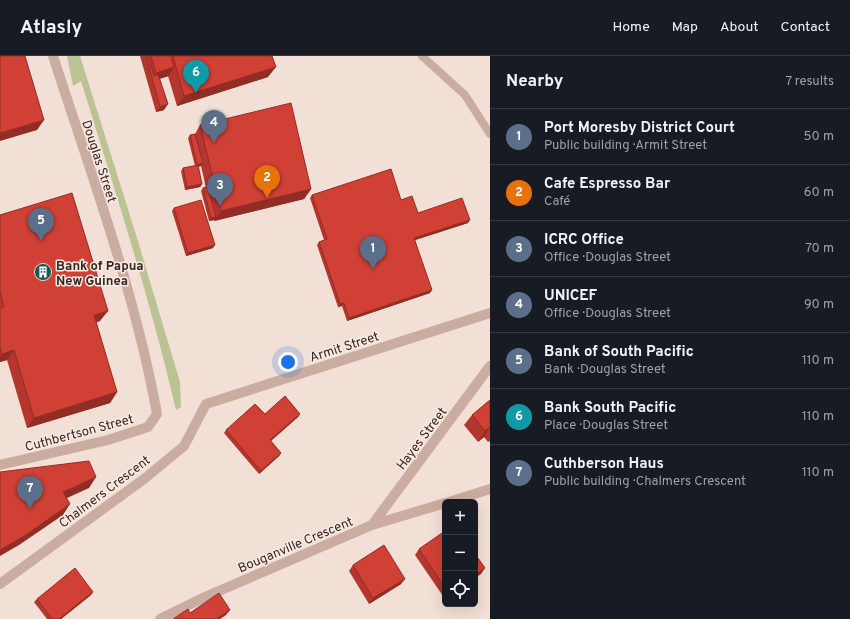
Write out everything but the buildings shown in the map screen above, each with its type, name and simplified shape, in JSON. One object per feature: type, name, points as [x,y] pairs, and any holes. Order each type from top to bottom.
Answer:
[{"type":"street","name":"Douglas Street","points":[[53,56],[123,274]]},
{"type":"street","name":"Cuthbertson Street","points":[[0,465],[108,440],[148,427],[157,414],[152,384],[123,274]]},
{"type":"street","name":"Armit Street","points":[[206,404],[490,313]]},
{"type":"street","name":"Hayes Street","points":[[372,525],[490,366]]},
{"type":"street","name":"Chalmers Crescent","points":[[0,584],[144,479],[184,446],[206,404]]},
{"type":"street","points":[[458,499],[490,489]]},
{"type":"street","name":"Bouganville Crescent","points":[[160,619],[205,597],[372,525],[442,504]]},
{"type":"lane","points":[[422,56],[464,94],[490,134]]},
{"type":"green space","points":[[67,56],[80,56],[137,238],[180,382],[181,407],[176,410],[155,327],[119,204],[81,81],[73,86]]},
{"type":"place","name":"Bank South Pacific","points":[[196,93]]},
{"type":"place","name":"UNICEF","points":[[214,143]]},
{"type":"place","name":"Cafe Espresso Bar","points":[[267,198]]},
{"type":"place","name":"ICRC Office","points":[[220,206]]},
{"type":"place","name":"Bank of South Pacific","points":[[41,241]]},
{"type":"place","name":"Port Moresby District Court","points":[[373,269]]},
{"type":"place","name":"Bank of Papua New Guinea","points":[[43,272]]},
{"type":"place","name":"Cuthberson Haus","points":[[30,509]]}]
